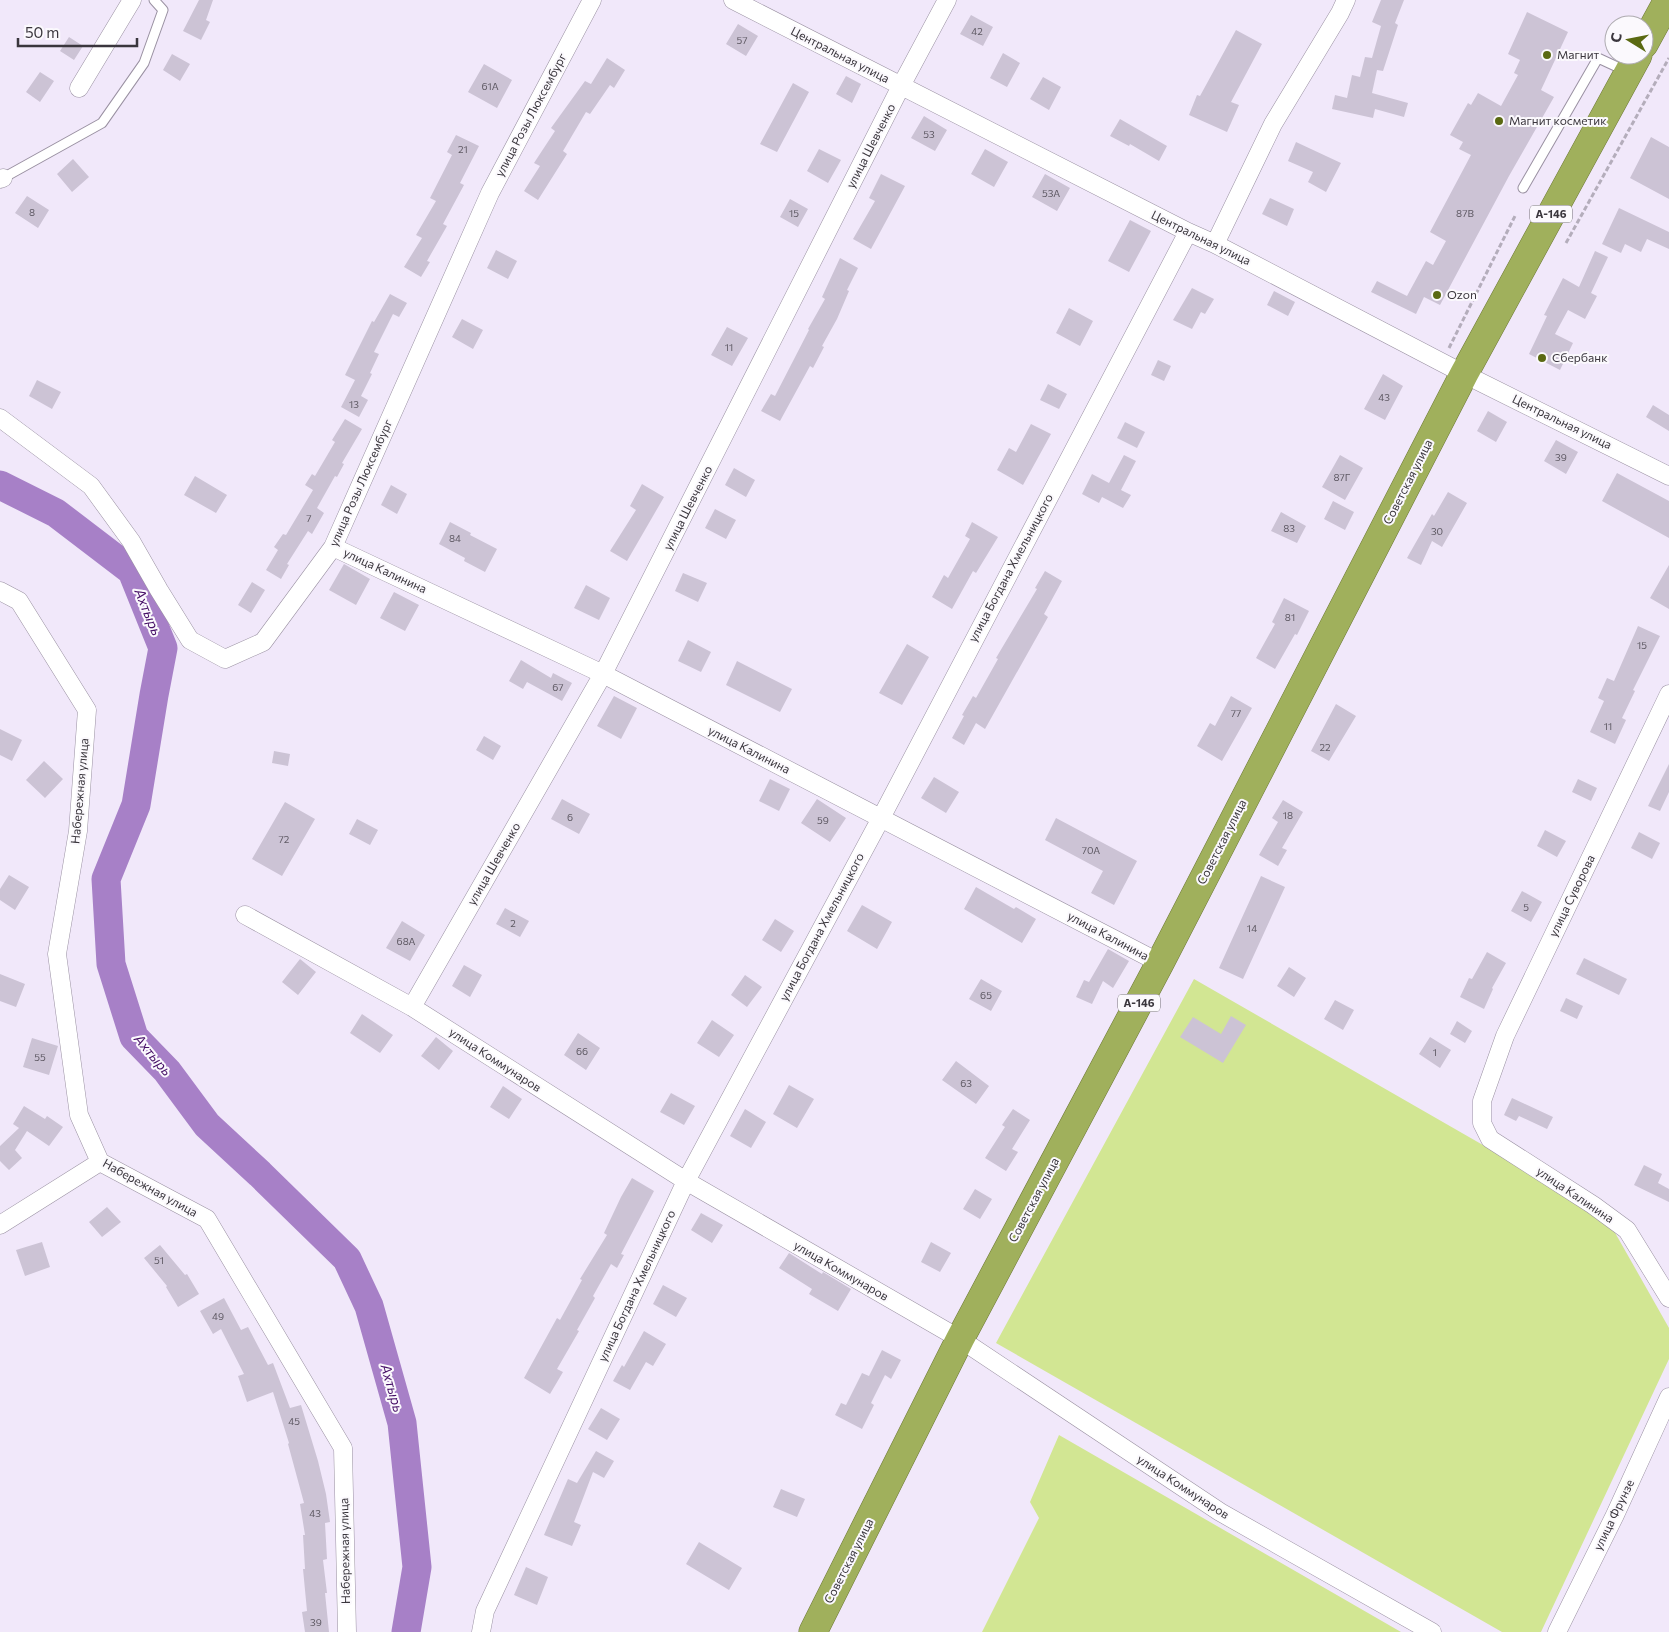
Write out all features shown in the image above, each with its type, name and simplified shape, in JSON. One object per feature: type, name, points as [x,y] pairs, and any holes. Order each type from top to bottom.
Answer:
[{"type":"highway","points":[[1654,26],[1668,0]]},
{"type":"highway","name":"Советская улица","points":[[813,1632],[960,1340],[1160,963],[1453,368],[1632,65]]},
{"type":"street","points":[[80,88],[132,0]]},
{"type":"street","name":"улица Розы Люксембург","points":[[0,418],[91,486],[130,541],[190,640],[225,659],[263,642],[333,547],[490,193],[592,0]]},
{"type":"street","name":"Центральная улица","points":[[733,0],[1214,244],[1453,368],[1669,476]]},
{"type":"street","name":"улица Шевченко","points":[[412,1007],[603,674],[901,86],[947,0]]},
{"type":"street","points":[[1214,244],[1273,124],[1340,14],[1346,0]]},
{"type":"street","name":"улица Богдана Хмельницкого","points":[[481,1632],[485,1611],[686,1181],[880,818],[1188,232]]},
{"type":"street","name":"улица Калинина","points":[[333,547],[603,674],[1160,963]]},
{"type":"street","name":"Набережная улица","points":[[0,591],[18,601],[87,710],[78,831],[57,954],[79,1115],[100,1162],[207,1219],[342,1448],[347,1632]]},
{"type":"street","name":"улица Суворова","points":[[1482,1101],[1505,1036],[1669,694]]},
{"type":"street","name":"улица Коммунаров","points":[[245,915],[412,1007],[686,1181],[960,1340],[1220,1512],[1432,1632]]},
{"type":"street","name":"улица Калинина","points":[[1482,1101],[1482,1123],[1490,1140],[1592,1205],[1627,1230],[1669,1298]]},
{"type":"street","points":[[0,1226],[100,1162]]},
{"type":"street","name":"улица Фрунзе","points":[[1556,1632],[1615,1515],[1669,1397]]},
{"type":"lane","points":[[2,179],[102,123],[144,63],[163,10],[154,0]]},
{"type":"lane","points":[[1524,188],[1598,58],[1604,59]]},
{"type":"path","points":[[1566,243],[1669,58]]},
{"type":"path","points":[[1453,368],[1515,216]]},
{"type":"green space","points":[[1194,979],[1605,1215],[1669,1328],[1669,1359],[1541,1632],[1502,1632],[996,1343]]},
{"type":"green space","points":[[1059,1435],[1401,1632],[982,1632],[1039,1518],[1030,1502]]},
{"type":"building","points":[[199,0],[213,0],[206,20],[210,22],[201,40],[183,31]]},
{"type":"building","points":[[1381,0],[1404,0],[1395,23],[1398,25],[1383,71],[1377,70],[1372,93],[1408,103],[1404,117],[1375,109],[1373,118],[1332,109],[1335,95],[1347,98],[1352,75],[1360,77],[1365,57],[1372,58],[1381,26],[1372,22]]},
{"type":"building","points":[[1527,12],[1568,32],[1541,90],[1554,97],[1440,305],[1424,297],[1416,314],[1371,292],[1377,281],[1407,296],[1426,261],[1433,265],[1446,241],[1430,232],[1471,155],[1459,149],[1463,142],[1450,135],[1468,103],[1471,105],[1478,93],[1501,106],[1518,75],[1514,73],[1520,60],[1508,54]]},
{"type":"building","points":[[971,15],[993,27],[983,46],[960,34]]},
{"type":"building","points":[[738,24],[758,36],[746,56],[726,44]]},
{"type":"building","points":[[1236,30],[1262,44],[1231,102],[1239,105],[1227,132],[1189,115],[1197,95],[1200,96]]},
{"type":"building","points":[[69,37],[83,46],[74,60],[60,51]]},
{"type":"building","points":[[1003,53],[1020,63],[1007,87],[990,78]]},
{"type":"building","points":[[172,54],[190,64],[180,81],[163,70]]},
{"type":"building","points":[[607,58],[625,70],[614,88],[610,85],[590,114],[586,112],[563,151],[567,154],[538,200],[524,191],[540,166],[534,163],[555,131],[551,128],[585,81],[591,84]]},
{"type":"building","points":[[484,64],[512,80],[497,108],[468,92]]},
{"type":"building","points":[[40,72],[54,81],[40,102],[26,92]]},
{"type":"building","points":[[846,76],[861,84],[852,103],[836,94]]},
{"type":"building","points":[[1043,77],[1061,87],[1049,110],[1030,99]]},
{"type":"building","points":[[793,83],[809,92],[777,152],[760,144]]},
{"type":"building","points":[[924,116],[947,130],[935,151],[911,138]]},
{"type":"building","points":[[1120,119],[1167,146],[1159,161],[1130,144],[1129,146],[1110,136]]},
{"type":"building","points":[[456,135],[479,146],[460,183],[464,185],[443,224],[447,226],[427,261],[430,262],[421,277],[404,267],[422,238],[416,235],[436,201],[430,198],[452,155],[447,152]]},
{"type":"building","points":[[1651,137],[1669,147],[1669,199],[1630,178]]},
{"type":"building","points":[[1296,142],[1341,163],[1326,192],[1308,182],[1313,172],[1288,161]]},
{"type":"building","points":[[819,149],[841,160],[828,183],[807,171]]},
{"type":"building","points":[[985,149],[1008,162],[994,187],[971,174]]},
{"type":"building","points":[[73,159],[89,177],[72,192],[57,174]]},
{"type":"building","points":[[881,174],[905,186],[871,249],[853,239],[875,201],[869,198]]},
{"type":"building","points":[[1045,174],[1070,188],[1057,211],[1032,197]]},
{"type":"building","points":[[27,196],[49,210],[38,228],[15,213]]},
{"type":"building","points":[[1270,198],[1294,209],[1287,226],[1262,214]]},
{"type":"building","points":[[790,199],[808,209],[798,227],[780,217]]},
{"type":"building","points":[[1619,208],[1669,232],[1669,249],[1647,239],[1641,252],[1625,244],[1621,253],[1602,244]]},
{"type":"building","points":[[1130,220],[1151,231],[1129,272],[1108,261]]},
{"type":"building","points":[[496,250],[517,261],[508,279],[487,268]]},
{"type":"building","points":[[1595,251],[1608,257],[1591,293],[1597,296],[1585,319],[1568,310],[1555,334],[1573,343],[1560,370],[1529,354],[1547,316],[1544,315],[1563,278],[1579,287]]},
{"type":"building","points":[[840,258],[858,268],[847,290],[849,291],[837,319],[822,346],[824,347],[813,368],[810,366],[780,421],[761,411],[771,394],[775,396],[825,299],[822,297]]},
{"type":"building","points":[[1192,288],[1214,299],[1205,314],[1201,312],[1192,329],[1173,320]]},
{"type":"building","points":[[1274,291],[1295,302],[1288,316],[1267,305]]},
{"type":"building","points":[[390,294],[407,303],[399,317],[393,314],[374,352],[379,354],[361,396],[368,400],[359,417],[341,407],[355,380],[345,375],[372,321],[374,322]]},
{"type":"building","points":[[1069,308],[1093,321],[1080,346],[1056,333]]},
{"type":"building","points":[[462,319],[483,330],[473,349],[452,337]]},
{"type":"building","points":[[727,327],[748,338],[732,366],[711,355]]},
{"type":"building","points":[[1158,360],[1171,366],[1164,381],[1151,375]]},
{"type":"building","points":[[1383,374],[1403,386],[1385,420],[1364,409]]},
{"type":"building","points":[[37,380],[61,392],[52,409],[29,396]]},
{"type":"building","points":[[1048,384],[1067,394],[1059,409],[1040,400]]},
{"type":"building","points":[[1653,405],[1669,415],[1669,431],[1646,417]]},
{"type":"building","points":[[1488,411],[1507,422],[1496,442],[1477,431]]},
{"type":"building","points":[[345,419],[362,429],[342,463],[344,464],[337,477],[335,476],[317,508],[324,513],[312,534],[308,531],[287,564],[289,565],[281,579],[266,570],[278,550],[274,547],[283,534],[286,535],[313,490],[305,485],[312,474],[315,476],[335,442],[332,440]]},
{"type":"building","points":[[1125,422],[1145,432],[1137,448],[1117,438]]},
{"type":"building","points":[[1031,424],[1051,434],[1023,485],[997,470],[1009,448],[1016,452]]},
{"type":"building","points":[[1556,440],[1578,452],[1566,474],[1544,461]]},
{"type":"building","points":[[1124,455],[1136,461],[1121,490],[1131,495],[1123,508],[1102,497],[1099,503],[1082,494],[1092,474],[1109,483]]},
{"type":"building","points":[[1340,455],[1363,468],[1345,500],[1322,487]]},
{"type":"building","points":[[734,468],[755,480],[746,497],[725,485]]},
{"type":"building","points":[[1617,473],[1669,501],[1669,538],[1602,501]]},
{"type":"building","points":[[195,476],[227,495],[216,513],[184,495]]},
{"type":"building","points":[[642,484],[664,497],[627,561],[610,551],[636,510],[630,506]]},
{"type":"building","points":[[391,485],[407,494],[397,514],[381,505]]},
{"type":"building","points":[[1448,492],[1467,503],[1442,547],[1432,541],[1421,565],[1407,558],[1432,514],[1434,516]]},
{"type":"building","points":[[1333,501],[1354,512],[1345,530],[1324,519]]},
{"type":"building","points":[[715,509],[736,520],[726,539],[705,528]]},
{"type":"building","points":[[1281,512],[1306,526],[1297,543],[1271,531]]},
{"type":"building","points":[[450,522],[497,549],[485,572],[464,561],[465,558],[439,544]]},
{"type":"building","points":[[972,522],[998,537],[976,573],[973,571],[952,609],[932,597],[944,575],[948,578],[970,539],[965,536]]},
{"type":"building","points":[[344,564],[370,579],[356,605],[329,590]]},
{"type":"building","points":[[1669,565],[1669,609],[1650,598]]},
{"type":"building","points":[[1045,571],[1062,581],[1044,614],[1048,617],[985,729],[976,723],[964,745],[952,738],[964,716],[962,715],[973,696],[976,698],[998,659],[996,658],[1037,589],[1035,588]]},
{"type":"building","points":[[683,573],[707,583],[698,602],[675,591]]},
{"type":"building","points":[[252,582],[265,590],[251,613],[238,605]]},
{"type":"building","points":[[586,585],[610,598],[599,620],[574,608]]},
{"type":"building","points":[[394,592],[419,605],[405,631],[380,618]]},
{"type":"building","points":[[1284,598],[1309,611],[1297,635],[1295,634],[1275,669],[1256,658],[1275,624],[1272,622]]},
{"type":"building","points":[[1638,626],[1660,636],[1633,690],[1635,691],[1622,718],[1626,720],[1615,744],[1590,732],[1604,701],[1598,698],[1607,678],[1614,681]]},
{"type":"building","points":[[688,640],[711,652],[701,672],[678,661]]},
{"type":"building","points":[[907,644],[929,657],[902,705],[879,693]]},
{"type":"building","points":[[521,660],[551,678],[553,673],[572,683],[562,701],[527,682],[523,689],[509,681]]},
{"type":"building","points":[[737,661],[792,689],[780,712],[726,685]]},
{"type":"building","points":[[614,696],[637,708],[621,739],[597,726]]},
{"type":"building","points":[[1231,696],[1252,708],[1222,761],[1197,746],[1210,723],[1215,726]]},
{"type":"building","points":[[1336,704],[1356,716],[1329,761],[1311,751]]},
{"type":"building","points":[[0,729],[22,740],[12,761],[0,755]]},
{"type":"building","points":[[484,736],[501,746],[493,760],[476,750]]},
{"type":"building","points":[[274,751],[290,754],[288,766],[272,763]]},
{"type":"building","points":[[44,761],[63,779],[45,798],[26,780]]},
{"type":"building","points":[[1669,764],[1669,792],[1660,811],[1648,806]]},
{"type":"building","points":[[934,777],[959,792],[946,813],[921,798]]},
{"type":"building","points":[[770,779],[790,789],[779,811],[759,801]]},
{"type":"building","points":[[1578,779],[1597,788],[1591,801],[1572,792]]},
{"type":"building","points":[[562,799],[590,814],[579,834],[551,819]]},
{"type":"building","points":[[817,799],[846,818],[830,842],[801,823]]},
{"type":"building","points":[[1283,800],[1303,812],[1282,848],[1287,850],[1278,866],[1259,855],[1278,822],[1272,818]]},
{"type":"building","points":[[285,802],[315,819],[282,876],[252,859]]},
{"type":"building","points":[[1056,818],[1137,861],[1114,905],[1091,893],[1103,871],[1045,840]]},
{"type":"building","points":[[357,819],[378,830],[370,845],[349,834]]},
{"type":"building","points":[[1545,830],[1566,841],[1557,857],[1537,846]]},
{"type":"building","points":[[1639,832],[1660,843],[1652,859],[1631,848]]},
{"type":"building","points":[[9,875],[29,887],[15,910],[0,900],[0,889]]},
{"type":"building","points":[[1261,876],[1285,887],[1243,979],[1219,968]]},
{"type":"building","points":[[976,887],[1014,909],[1016,907],[1036,919],[1022,943],[964,909]]},
{"type":"building","points":[[1522,891],[1542,902],[1531,922],[1511,911]]},
{"type":"building","points":[[862,905],[892,922],[877,949],[847,931]]},
{"type":"building","points":[[505,908],[529,921],[520,937],[496,924]]},
{"type":"building","points":[[775,919],[794,931],[781,952],[762,940]]},
{"type":"building","points":[[402,921],[425,935],[410,961],[386,948]]},
{"type":"building","points":[[1108,949],[1129,961],[1113,988],[1103,981],[1092,1004],[1076,997],[1084,980],[1089,982]]},
{"type":"building","points":[[1487,952],[1506,963],[1492,988],[1484,1009],[1460,997],[1469,978],[1472,979]]},
{"type":"building","points":[[1584,958],[1627,979],[1619,995],[1576,974]]},
{"type":"building","points":[[300,959],[316,972],[298,995],[282,982]]},
{"type":"building","points":[[464,965],[482,975],[470,997],[452,986]]},
{"type":"building","points":[[1289,967],[1306,978],[1294,997],[1277,986]]},
{"type":"building","points":[[0,974],[25,984],[16,1007],[0,1001]]},
{"type":"building","points":[[745,975],[762,987],[747,1007],[731,995]]},
{"type":"building","points":[[981,979],[1002,991],[991,1011],[969,999]]},
{"type":"building","points":[[1566,998],[1583,1006],[1577,1019],[1560,1011]]},
{"type":"building","points":[[1335,1000],[1354,1010],[1343,1030],[1324,1019]]},
{"type":"building","points":[[362,1014],[393,1035],[380,1053],[350,1033]]},
{"type":"building","points":[[1231,1016],[1246,1025],[1223,1063],[1180,1037],[1193,1017],[1221,1034]]},
{"type":"building","points":[[712,1020],[734,1035],[719,1057],[697,1043]]},
{"type":"building","points":[[1457,1021],[1472,1031],[1465,1043],[1450,1034]]},
{"type":"building","points":[[578,1033],[600,1048],[586,1070],[564,1055]]},
{"type":"building","points":[[436,1037],[453,1051],[439,1070],[421,1056]]},
{"type":"building","points":[[1430,1037],[1451,1050],[1440,1068],[1419,1054]]},
{"type":"building","points":[[32,1038],[58,1046],[49,1075],[23,1067]]},
{"type":"building","points":[[956,1061],[989,1086],[976,1104],[942,1080]]},
{"type":"building","points":[[789,1085],[814,1099],[797,1128],[773,1114]]},
{"type":"building","points":[[503,1086],[522,1099],[509,1119],[490,1107]]},
{"type":"building","points":[[671,1093],[695,1106],[684,1125],[660,1112]]},
{"type":"building","points":[[1512,1098],[1553,1117],[1547,1129],[1519,1116],[1516,1121],[1504,1115]]},
{"type":"building","points":[[24,1106],[45,1119],[47,1116],[63,1127],[49,1146],[27,1131],[15,1150],[22,1158],[9,1170],[0,1161],[0,1146],[19,1128],[13,1124]]},
{"type":"building","points":[[745,1109],[766,1122],[751,1148],[730,1136]]},
{"type":"building","points":[[1013,1109],[1030,1120],[1012,1149],[1018,1152],[1006,1171],[985,1158],[1005,1127],[1002,1125]]},
{"type":"building","points":[[1644,1165],[1662,1174],[1658,1183],[1669,1189],[1669,1202],[1634,1185]]},
{"type":"building","points":[[632,1178],[654,1191],[621,1254],[624,1255],[617,1268],[611,1264],[593,1296],[595,1298],[577,1330],[579,1331],[557,1369],[563,1372],[550,1394],[524,1378],[557,1318],[560,1320],[582,1280],[580,1279],[607,1235],[604,1233]]},
{"type":"building","points":[[975,1189],[992,1199],[980,1219],[963,1209]]},
{"type":"building","points":[[107,1207],[121,1222],[102,1237],[89,1222]]},
{"type":"building","points":[[701,1213],[723,1225],[712,1243],[691,1230]]},
{"type":"building","points":[[42,1242],[50,1267],[25,1276],[16,1250]]},
{"type":"building","points":[[931,1242],[951,1253],[940,1272],[921,1262]]},
{"type":"building","points":[[160,1245],[185,1275],[187,1274],[199,1294],[178,1307],[167,1286],[144,1258]]},
{"type":"building","points":[[789,1253],[822,1274],[823,1272],[851,1289],[838,1311],[809,1294],[812,1289],[779,1268]]},
{"type":"building","points":[[663,1285],[687,1298],[676,1317],[653,1304]]},
{"type":"building","points":[[224,1298],[241,1330],[248,1327],[268,1365],[273,1363],[290,1408],[301,1405],[318,1461],[330,1522],[325,1523],[327,1559],[323,1560],[329,1632],[305,1632],[302,1612],[307,1611],[303,1569],[305,1569],[303,1535],[305,1535],[300,1504],[304,1503],[289,1443],[273,1392],[247,1402],[238,1376],[244,1374],[221,1329],[213,1334],[200,1311]]},
{"type":"building","points":[[644,1331],[666,1344],[653,1366],[646,1362],[630,1390],[613,1381],[622,1365],[624,1367]]},
{"type":"building","points":[[882,1350],[901,1360],[891,1379],[885,1375],[871,1403],[874,1405],[862,1429],[835,1415],[841,1403],[846,1405],[862,1373],[869,1376]]},
{"type":"building","points":[[601,1408],[620,1419],[607,1440],[588,1429]]},
{"type":"building","points":[[596,1451],[614,1461],[604,1478],[593,1472],[574,1522],[581,1525],[572,1546],[544,1535],[568,1479],[577,1483]]},
{"type":"building","points":[[781,1489],[805,1499],[797,1517],[773,1507]]},
{"type":"building","points":[[699,1542],[742,1568],[729,1590],[686,1564]]},
{"type":"building","points":[[526,1567],[548,1577],[537,1605],[514,1595]]},
{"type":"waterway","name":"Ахтырь","points":[[0,485],[56,513],[132,571],[163,648],[136,805],[106,879],[111,964],[134,1037],[167,1071],[207,1125],[347,1259],[369,1306],[402,1423],[417,1567],[406,1632]]},
{"type":"place","name":"Магнит","points":[[1547,55]]},
{"type":"place","name":"Магнит косметик","points":[[1499,121]]},
{"type":"place","name":"Ozon","points":[[1437,295]]},
{"type":"place","name":"Сбербанк","points":[[1542,358]]}]
